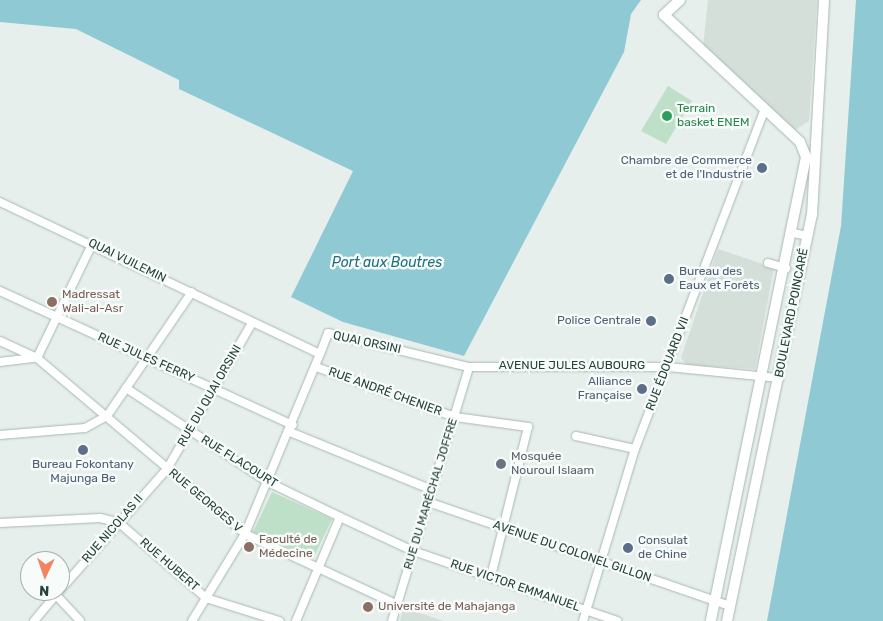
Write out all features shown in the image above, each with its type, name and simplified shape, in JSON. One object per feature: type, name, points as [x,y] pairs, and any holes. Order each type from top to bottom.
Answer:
[{"type":"street","points":[[680,0],[664,15],[764,111],[800,142],[806,157],[817,158]]},
{"type":"street","name":"BOULEVARD POINCARÉ","points":[[727,621],[808,236],[817,158],[824,0]]},
{"type":"street","name":"RUE ÉDOUARD VII","points":[[583,621],[635,449],[668,367],[764,111]]},
{"type":"street","name":"BOULEVARD POINCARÉ","points":[[711,621],[764,377],[806,157]]},
{"type":"street","name":"QUAI VUILEMIN","points":[[0,202],[192,292],[252,323]]},
{"type":"street","points":[[793,233],[808,236]]},
{"type":"street","points":[[0,362],[38,358],[92,244]]},
{"type":"street","points":[[768,262],[786,268]]},
{"type":"street","name":"RUE JULES FERRY","points":[[0,291],[144,358],[214,388],[292,428],[432,490]]},
{"type":"street","points":[[0,435],[85,428],[107,416],[144,358],[192,292]]},
{"type":"street","name":"QUAI ORSINI","points":[[252,323],[320,354],[328,333],[469,367]]},
{"type":"street","name":"RUE DU QUAI ORSINI","points":[[166,468],[252,323]]},
{"type":"street","name":"RUE GEORGES V","points":[[0,342],[38,358],[245,534],[318,571],[398,605]]},
{"type":"street","points":[[192,621],[245,534],[292,428],[320,354]]},
{"type":"street","name":"RUE ANDRÉ CHENIER","points":[[316,367],[455,417],[528,427],[504,528]]},
{"type":"street","name":"AVENUE JULES AUBOURG","points":[[469,367],[668,367],[779,378]]},
{"type":"street","name":"RUE DU MARÉCHAL JOFFRE","points":[[392,621],[469,367]]},
{"type":"street","name":"RUE FLACOURT","points":[[126,388],[268,482],[413,550]]},
{"type":"street","points":[[576,436],[635,449]]},
{"type":"street","name":"RUE NICOLAS II","points":[[70,578],[166,468]]},
{"type":"street","points":[[742,481],[756,485]]},
{"type":"street","name":"AVENUE DU COLONEL GILLON","points":[[428,502],[730,606]]},
{"type":"street","points":[[296,621],[340,517]]},
{"type":"street","points":[[0,523],[100,518],[118,522]]},
{"type":"street","name":"RUE HUBERT","points":[[118,522],[206,598],[279,621]]},
{"type":"street","points":[[491,577],[504,528]]},
{"type":"street","name":"RUE VICTOR EMMANUEL","points":[[413,550],[617,621]]},
{"type":"street","name":"RUE NICOLAS II","points":[[34,621],[51,601]]},
{"type":"street","points":[[65,601],[80,621]]},
{"type":"shaded area","points":[[708,0],[817,0],[809,121],[792,132],[703,47]]},
{"type":"shaded area","points":[[718,249],[774,268],[755,369],[687,365],[681,358]]},
{"type":"shaded area","points":[[404,608],[444,621],[400,621]]},
{"type":"green space","name":"Terrain basket ENEM","points":[[668,86],[692,101],[666,144],[641,131]]},
{"type":"green space","points":[[272,492],[332,519],[313,559],[253,532]]},
{"type":"water","name":"Port aux Boutres","points":[[0,0],[641,0],[631,14],[624,52],[464,356],[343,322],[291,297],[353,171],[179,89],[179,80],[76,29],[0,22]]},
{"type":"water","points":[[856,0],[883,0],[883,621],[767,621],[841,226]]},
{"type":"place","name":"Terrain basket ENEM","points":[[667,116]]},
{"type":"place","name":"Chambre de Commerce et de l'Industrie","points":[[762,168]]},
{"type":"place","name":"Bureau des Eaux et Forêts","points":[[669,279]]},
{"type":"place","name":"Madressat Wali-al-Asr","points":[[52,302]]},
{"type":"place","name":"Police Centrale","points":[[651,321]]},
{"type":"place","name":"Alliance Française","points":[[642,389]]},
{"type":"place","name":"Bureau Fokontany Majunga Be","points":[[83,450]]},
{"type":"place","name":"Mosquée Nouroul Islaam","points":[[501,464]]},
{"type":"place","name":"Faculté de Médecine","points":[[249,547]]},
{"type":"place","name":"Consulat de Chine","points":[[628,548]]},
{"type":"place","name":"Université de Mahajanga","points":[[368,607]]}]
